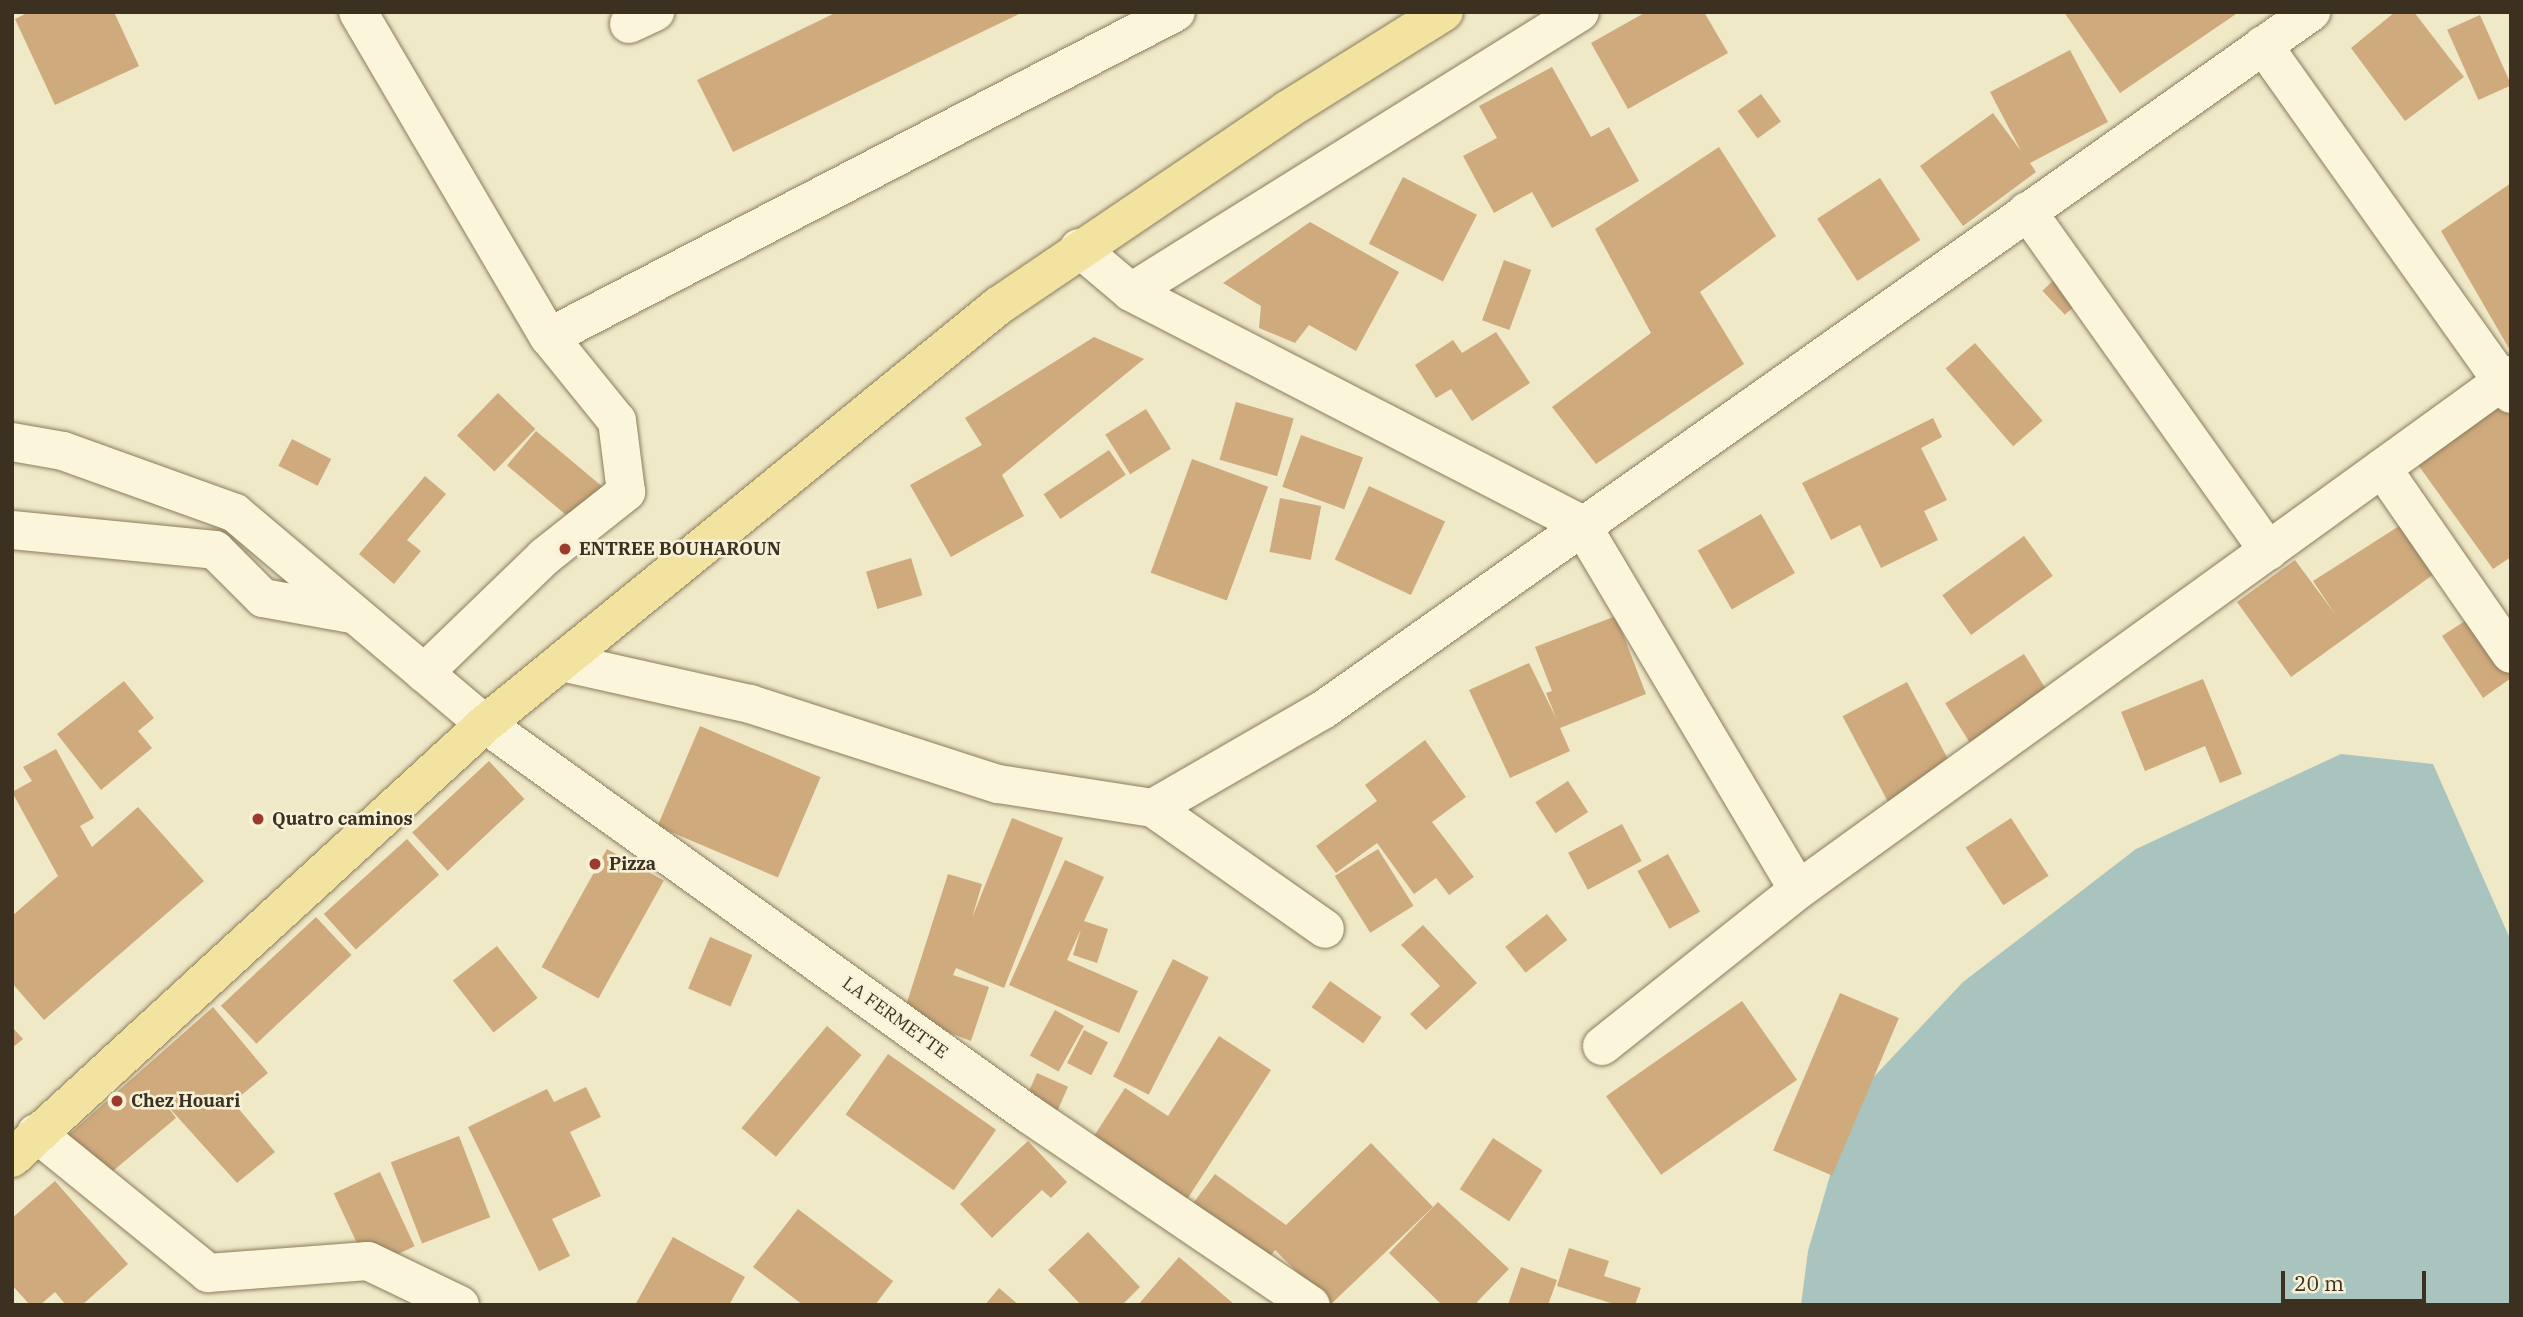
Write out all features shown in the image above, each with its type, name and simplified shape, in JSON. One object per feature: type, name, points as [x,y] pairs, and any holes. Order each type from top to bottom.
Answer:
[{"type":"main road","points":[[24,1145],[485,724],[998,306],[1079,248],[1444,12]]},
{"type":"street","points":[[358,12],[549,337],[617,421],[626,492],[544,557],[424,673]]},
{"type":"street","points":[[549,337],[1177,12]]},
{"type":"street","points":[[1131,292],[1580,12]]},
{"type":"street","points":[[1153,808],[1323,710],[1581,524],[2311,12]]},
{"type":"street","points":[[1602,1046],[1798,890],[2382,468],[2508,383],[2263,45]]},
{"type":"street","points":[[2027,211],[2269,551]]},
{"type":"street","points":[[1079,248],[1131,292],[1581,524],[1798,890]]},
{"type":"street","name":"LA FERMETTE","points":[[12,442],[63,451],[235,513],[485,724],[1030,1115],[1311,1305]]},
{"type":"street","points":[[2382,468],[2511,654]]},
{"type":"street","points":[[12,530],[215,550],[263,598],[355,614]]},
{"type":"street","points":[[562,662],[750,704],[998,785],[1153,808],[1325,929]]},
{"type":"street","points":[[24,1145],[208,1273],[368,1261],[460,1305]]},
{"type":"water","points":[[2341,754],[2433,764],[2511,941],[2511,1305],[1801,1305],[1808,1251],[1852,1100],[1963,982],[2136,849]]},
{"type":"building","points":[[29,12],[114,12],[139,66],[55,105],[15,19]]},
{"type":"building","points":[[837,12],[1023,12],[733,152],[697,80]]},
{"type":"building","points":[[1646,12],[1704,12],[1728,53],[1628,109],[1591,43]]},
{"type":"building","points":[[2064,12],[2239,12],[2120,93]]},
{"type":"building","points":[[2395,12],[2414,12],[2464,77],[2405,121],[2351,48]]},
{"type":"building","points":[[2480,15],[2511,85],[2478,100],[2447,30]]},
{"type":"building","points":[[2070,50],[2108,122],[2030,163],[2036,172],[1963,226],[1920,166],[1993,113],[2021,151],[1990,92]]},
{"type":"building","points":[[1552,67],[1591,137],[1609,127],[1639,181],[1552,228],[1532,192],[1494,213],[1463,156],[1497,138],[1479,106]]},
{"type":"building","points":[[1761,94],[1781,122],[1758,139],[1738,111]]},
{"type":"building","points":[[1719,147],[1776,236],[1700,292],[1744,364],[1596,464],[1552,407],[1651,333],[1595,229]]},
{"type":"building","points":[[1403,177],[1477,215],[1443,282],[1369,244]]},
{"type":"building","points":[[1880,178],[1920,240],[1857,281],[1817,219]]},
{"type":"building","points":[[2511,183],[2511,352],[2441,231]]},
{"type":"building","points":[[1310,222],[1399,272],[1356,351],[1309,325],[1295,343],[1259,328],[1261,306],[1223,283]]},
{"type":"building","points":[[1504,260],[1531,270],[1509,330],[1482,320]]},
{"type":"building","points":[[2057,277],[2080,301],[2065,315],[2042,291]]},
{"type":"building","points":[[1496,332],[1530,383],[1472,421],[1451,389],[1436,398],[1415,365],[1453,340],[1462,353]]},
{"type":"building","points":[[1094,337],[1144,359],[1002,475],[1024,516],[951,557],[910,485],[982,445],[965,418]]},
{"type":"building","points":[[1975,343],[2043,421],[2013,446],[1946,369]]},
{"type":"building","points":[[498,393],[535,429],[494,472],[457,435]]},
{"type":"building","points":[[1236,402],[1294,419],[1277,476],[1219,460]]},
{"type":"building","points":[[2500,403],[2511,417],[2511,557],[2493,569],[2416,462]]},
{"type":"building","points":[[1146,409],[1171,449],[1130,474],[1105,434]]},
{"type":"building","points":[[1933,418],[1942,437],[1921,448],[1947,500],[1924,511],[1938,540],[1881,568],[1860,525],[1831,540],[1802,483]]},
{"type":"building","points":[[536,431],[602,486],[573,521],[507,465]]},
{"type":"building","points":[[1301,435],[1363,458],[1344,509],[1282,487]]},
{"type":"building","points":[[292,439],[331,459],[318,486],[278,466]]},
{"type":"building","points":[[1109,450],[1126,475],[1060,519],[1044,494]]},
{"type":"building","points":[[1192,459],[1268,487],[1227,600],[1151,573]]},
{"type":"building","points":[[425,476],[446,494],[407,540],[421,551],[394,584],[359,554]]},
{"type":"building","points":[[1369,486],[1445,521],[1411,595],[1335,559]]},
{"type":"building","points":[[1280,498],[1321,506],[1311,560],[1270,552]]},
{"type":"building","points":[[1761,514],[1795,573],[1732,609],[1698,550]]},
{"type":"building","points":[[2407,521],[2441,569],[2291,677],[2237,602],[2295,560],[2335,614],[2313,581]]},
{"type":"building","points":[[2024,536],[2053,576],[1971,635],[1942,595]]},
{"type":"building","points":[[911,558],[922,595],[877,609],[866,572]]},
{"type":"building","points":[[2480,611],[2511,655],[2511,678],[2483,698],[2442,636]]},
{"type":"building","points":[[1616,616],[1646,694],[1560,728],[1570,751],[1510,778],[1469,690],[1529,663],[1557,720],[1546,693],[1552,691],[1535,647]]},
{"type":"building","points":[[2024,654],[2050,696],[1971,745],[1945,703]]},
{"type":"building","points":[[2203,679],[2242,774],[2220,783],[2205,746],[2145,771],[2121,712]]},
{"type":"building","points":[[124,681],[154,718],[138,731],[152,748],[101,790],[57,734]]},
{"type":"building","points":[[1907,682],[1956,775],[1892,809],[1843,716]]},
{"type":"building","points":[[700,726],[821,777],[778,878],[657,826]]},
{"type":"building","points":[[1425,740],[1466,797],[1432,822],[1474,877],[1449,895],[1436,878],[1414,894],[1377,843],[1336,873],[1316,846],[1377,801],[1365,785]]},
{"type":"building","points":[[56,749],[94,818],[80,826],[92,847],[138,807],[204,881],[44,1020],[12,983],[12,916],[58,876],[12,792],[32,781],[23,767]]},
{"type":"building","points":[[489,761],[524,799],[448,871],[412,833]]},
{"type":"building","points":[[1568,781],[1588,812],[1555,833],[1535,802]]},
{"type":"building","points":[[1012,818],[1063,838],[1004,988],[956,968],[953,975],[989,987],[971,1041],[903,1015],[948,874],[982,884],[972,918]]},
{"type":"building","points":[[2011,818],[2049,876],[2003,905],[1966,847]]},
{"type":"building","points":[[1622,824],[1642,861],[1588,890],[1568,853]]},
{"type":"building","points":[[407,839],[439,875],[356,950],[324,914]]},
{"type":"building","points":[[607,849],[664,881],[598,999],[542,967]]},
{"type":"building","points":[[1378,849],[1414,906],[1370,933],[1335,876]]},
{"type":"building","points":[[1668,854],[1700,912],[1669,929],[1637,871]]},
{"type":"building","points":[[1065,860],[1104,877],[1084,921],[1108,929],[1097,963],[1073,955],[1081,929],[1067,960],[1138,991],[1119,1033],[1009,985]]},
{"type":"building","points":[[1547,914],[1567,940],[1526,973],[1505,947]]},
{"type":"building","points":[[316,917],[351,955],[256,1044],[221,1006]]},
{"type":"building","points":[[1423,925],[1477,983],[1426,1030],[1410,1014],[1440,986],[1401,945]]},
{"type":"building","points":[[710,937],[752,955],[730,1007],[688,989]]},
{"type":"building","points":[[497,946],[538,998],[494,1032],[453,980]]},
{"type":"building","points":[[1173,959],[1209,977],[1149,1095],[1113,1077]]},
{"type":"building","points":[[1330,981],[1382,1017],[1363,1043],[1312,1007]]},
{"type":"building","points":[[1840,993],[1899,1018],[1832,1175],[1773,1150]]},
{"type":"building","points":[[1742,1001],[1797,1080],[1661,1175],[1606,1096]]},
{"type":"building","points":[[213,1007],[268,1073],[233,1102],[275,1152],[237,1183],[164,1102],[176,1118],[101,1181],[65,1138]]},
{"type":"building","points":[[1055,1010],[1084,1026],[1059,1071],[1030,1055]]},
{"type":"building","points":[[827,1026],[861,1055],[776,1157],[742,1128]]},
{"type":"building","points":[[12,1027],[23,1039],[12,1048]]},
{"type":"building","points":[[1084,1030],[1108,1042],[1091,1075],[1067,1063]]},
{"type":"building","points":[[1219,1036],[1271,1070],[1186,1201],[1074,1167],[1125,1088],[1168,1116]]},
{"type":"building","points":[[888,1054],[996,1130],[954,1190],[846,1115]]},
{"type":"building","points":[[1037,1073],[1068,1087],[1044,1142],[1013,1128]]},
{"type":"building","points":[[586,1087],[601,1117],[570,1132],[601,1196],[552,1219],[570,1256],[539,1271],[468,1127],[547,1089],[554,1102]]},
{"type":"building","points":[[459,1136],[490,1217],[422,1243],[391,1162]]},
{"type":"building","points":[[1493,1138],[1542,1170],[1509,1221],[1460,1189]]},
{"type":"building","points":[[1028,1141],[1067,1182],[1051,1198],[1042,1190],[992,1238],[960,1204]]},
{"type":"building","points":[[1371,1143],[1433,1207],[1330,1305],[1275,1250],[1267,1261],[1191,1206],[1215,1174],[1286,1225]]},
{"type":"building","points":[[380,1172],[415,1246],[368,1268],[334,1194]]},
{"type":"building","points":[[55,1181],[128,1264],[82,1305],[66,1305],[55,1292],[40,1305],[30,1305],[12,1285],[12,1218]]},
{"type":"building","points":[[1438,1202],[1509,1269],[1477,1302],[1480,1305],[1442,1305],[1389,1253]]},
{"type":"building","points":[[798,1209],[893,1281],[875,1305],[803,1305],[753,1267]]},
{"type":"building","points":[[1088,1232],[1140,1287],[1122,1305],[1081,1305],[1048,1270]]},
{"type":"building","points":[[673,1237],[745,1277],[729,1305],[635,1305]]},
{"type":"building","points":[[1569,1248],[1609,1261],[1604,1276],[1641,1288],[1635,1305],[1617,1305],[1557,1286]]},
{"type":"building","points":[[1179,1257],[1235,1305],[1138,1305]]},
{"type":"building","points":[[1521,1267],[1557,1280],[1548,1305],[1508,1305]]},
{"type":"building","points":[[999,1288],[1019,1305],[985,1305]]},
{"type":"place","name":"ENTREE BOUHAROUN","points":[[565,549]]},
{"type":"place","name":"Quatro caminos","points":[[258,819]]},
{"type":"place","name":"Pizza","points":[[595,864]]},
{"type":"place","name":"Chez Houari","points":[[117,1101]]}]
